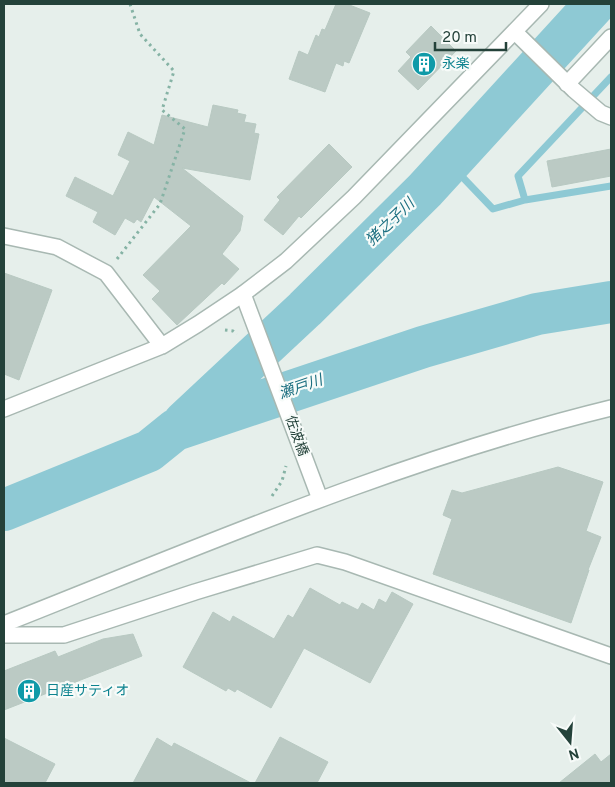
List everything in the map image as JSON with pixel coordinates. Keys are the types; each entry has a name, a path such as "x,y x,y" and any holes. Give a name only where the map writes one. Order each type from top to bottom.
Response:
{"street":[{"path":"4,409 162,346 198,324 246,300 354,197 541,4"},
{"path":"515,32 568,84 606,115"},
{"path":"568,84 611,37"},
{"path":"4,236 57,247 106,274 162,346"},
{"name":"佐波橋","path":"246,300 320,499"},
{"path":"4,624 320,499 485,443 554,422 611,408"},
{"path":"4,635 64,635 195,592 317,555 345,562 611,656"}],"path":[{"path":"106,274 160,204 185,129 162,110 174,71 140,34 130,4"}],"building":[{"path":"336,4 347,4 370,13 349,63 344,61 343,66 336,63 325,92 289,79 299,51 308,55 316,35 319,37 322,29 325,30"},
{"name":"永楽","path":"431,26 456,51 418,90 398,71 411,57 406,52"},
{"path":"213,105 238,110 237,113 246,115 244,122 256,124 254,133 259,134 250,180 182,168 243,216 240,231 222,254 239,269 224,285 222,283 177,325 152,299 160,291 143,275 191,226 154,197 141,222 137,219 134,223 125,218 115,235 93,222 98,212 66,196 75,177 113,196 130,161 118,155 128,132 154,145 162,115 208,127"},
{"path":"329,144 352,167 301,218 299,216 283,235 264,220 280,200 277,197"},
{"path":"611,149 611,176 552,187 547,161"},
{"path":"4,273 52,290 19,380 4,374"},
{"path":"558,467 603,482 586,531 601,537 571,623 433,574 452,519 443,515 452,490 462,493"},
{"path":"310,588 340,605 342,602 358,610 362,603 374,610 379,599 386,603 392,592 413,604 370,683 304,648 271,708 237,689 235,692 228,688 226,691 183,667 213,612 230,622 233,616 274,639 288,615 293,618"},
{"name":"日産サティオ","path":"133,634 142,656 4,710 4,671 55,651 58,657 103,639"},
{"path":"280,737 328,762 317,783 255,783"},
{"path":"4,738 55,764 45,783 4,783"},
{"path":"157,738 172,747 174,743 251,783 133,783"},
{"path":"595,754 601,762 611,754 611,783 559,783"}],"waterway":[{"name":"猪之子川","path":"184,422 305,309 425,190 595,4"},
{"path":"525,200 518,176 611,77"},
{"path":"449,163 493,209 525,200 611,186"},
{"name":"瀬戸川","path":"4,510 149,451 175,430 423,347 537,314 611,302"}],"place":[{"name":"永楽","path":"424,64"},
{"name":"日産サティオ","path":"29,691"}]}
